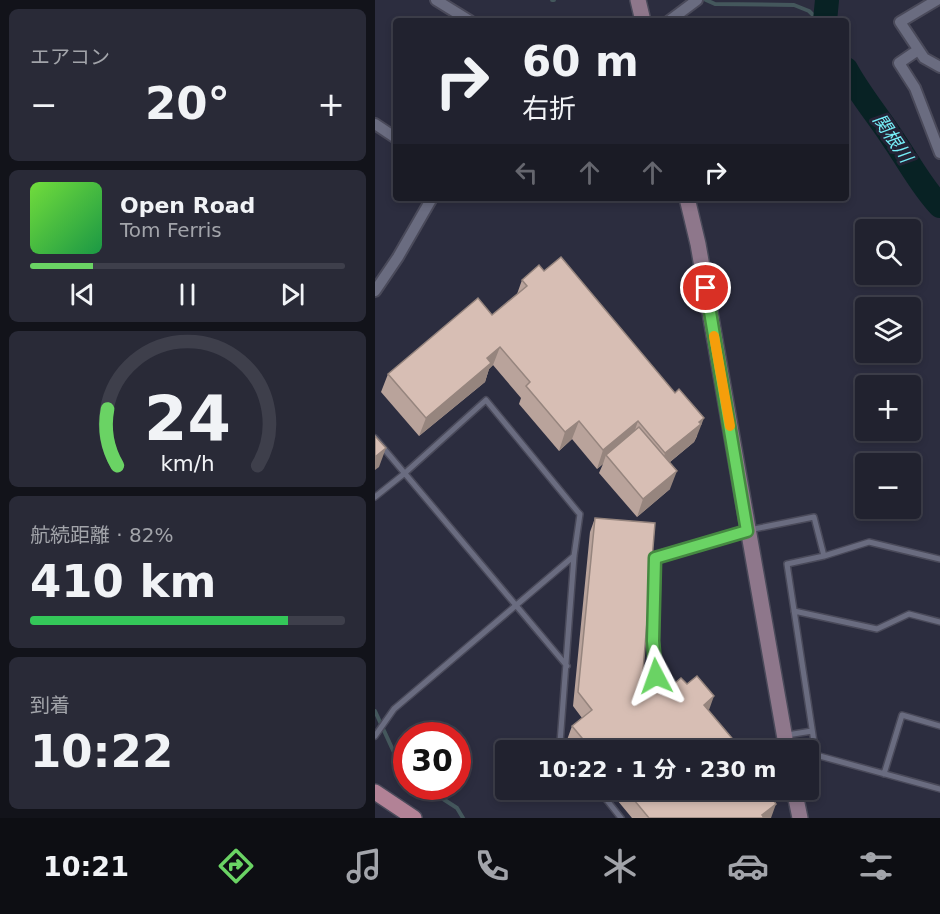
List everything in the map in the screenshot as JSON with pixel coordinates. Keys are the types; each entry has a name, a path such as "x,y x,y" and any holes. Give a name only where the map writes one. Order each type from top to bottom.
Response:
{"main road":[{"path":"375,792 414,818"}],"street":[{"path":"436,0 465,18"},
{"path":"637,0 642,18"},
{"path":"673,18 697,0"},
{"path":"938,1 900,22 924,58 940,67"},
{"path":"918,50 899,63 915,88 940,153"},
{"path":"375,124 393,136"},
{"path":"375,291 398,258 430,201"},
{"path":"688,201 698,244 785,740"},
{"path":"656,676 653,641 655,558 747,531"},
{"path":"796,800 800,818"}],"lane":[{"path":"375,497 486,400 580,514 574,556 560,740"},
{"path":"375,438 567,666"},
{"path":"747,531 814,517 824,556"},
{"path":"940,559 869,542 824,556 787,564 816,755 940,789"},
{"path":"375,736 394,709 574,556"},
{"path":"794,611 877,629 909,614 940,622"},
{"path":"884,774 902,716 940,726"},
{"path":"792,740 812,731"},
{"path":"607,800 621,818"}],"building":[{"path":"561,257 675,393 679,389 704,418 699,422 701,424 665,453 638,421 603,450 579,421 565,432 526,386 530,382 500,347 487,358 491,363 426,418 388,374 478,298 492,315 527,286 522,280 539,265 544,271"},
{"path":"639,427 677,471 643,499 606,455"},
{"path":"375,436 386,448 375,457"},
{"path":"595,518 655,523 643,671 662,694 681,678 687,684 697,676 714,696 704,705 734,740 584,740 572,726 592,710 578,692"},
{"path":"634,800 774,800 776,804 762,815 764,818 649,818"}],"waterway":[{"path":"706,0 715,4 794,5 809,11 816,18"},
{"name":"関根川","path":"825,18 827,0"},
{"name":"関根川","path":"849,74 940,206"},
{"path":"375,711 393,750"},
{"path":"445,800 457,808 463,818"}],"slow traffic":[{"path":"714,336 730,426"}],"route":[{"path":"656,676 653,641 655,558 747,531 706,288"}]}
